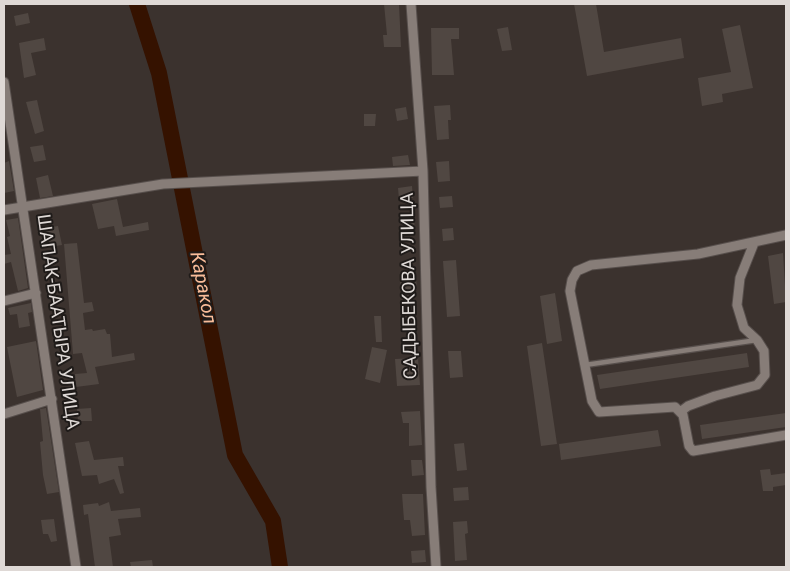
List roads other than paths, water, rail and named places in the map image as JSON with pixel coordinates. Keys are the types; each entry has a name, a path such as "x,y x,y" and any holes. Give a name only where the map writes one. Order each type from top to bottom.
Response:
{"street":[{"name":"САДЫБЕКОВА УЛИЦА","path":"411,4 423,171 431,487 436,567"},
{"name":"ШАПАК-БААТЫРА УЛИЦА","path":"4,82 76,567"},
{"path":"4,210 163,184 423,171"},
{"path":"786,235 698,254 591,265 577,272 572,280 570,291 592,401 599,412 671,406 680,412 689,446 693,451 786,435"},
{"path":"680,412 688,406 715,396 757,385 765,375 764,351 757,340 744,328 737,305 740,278 754,243"},
{"path":"4,301 36,293"},
{"path":"4,414 52,399"}],"lane":[{"path":"585,366 757,340"}],"waterway":[{"name":"Каракол","path":"137,4 159,73 235,455 273,521 280,567"}]}
